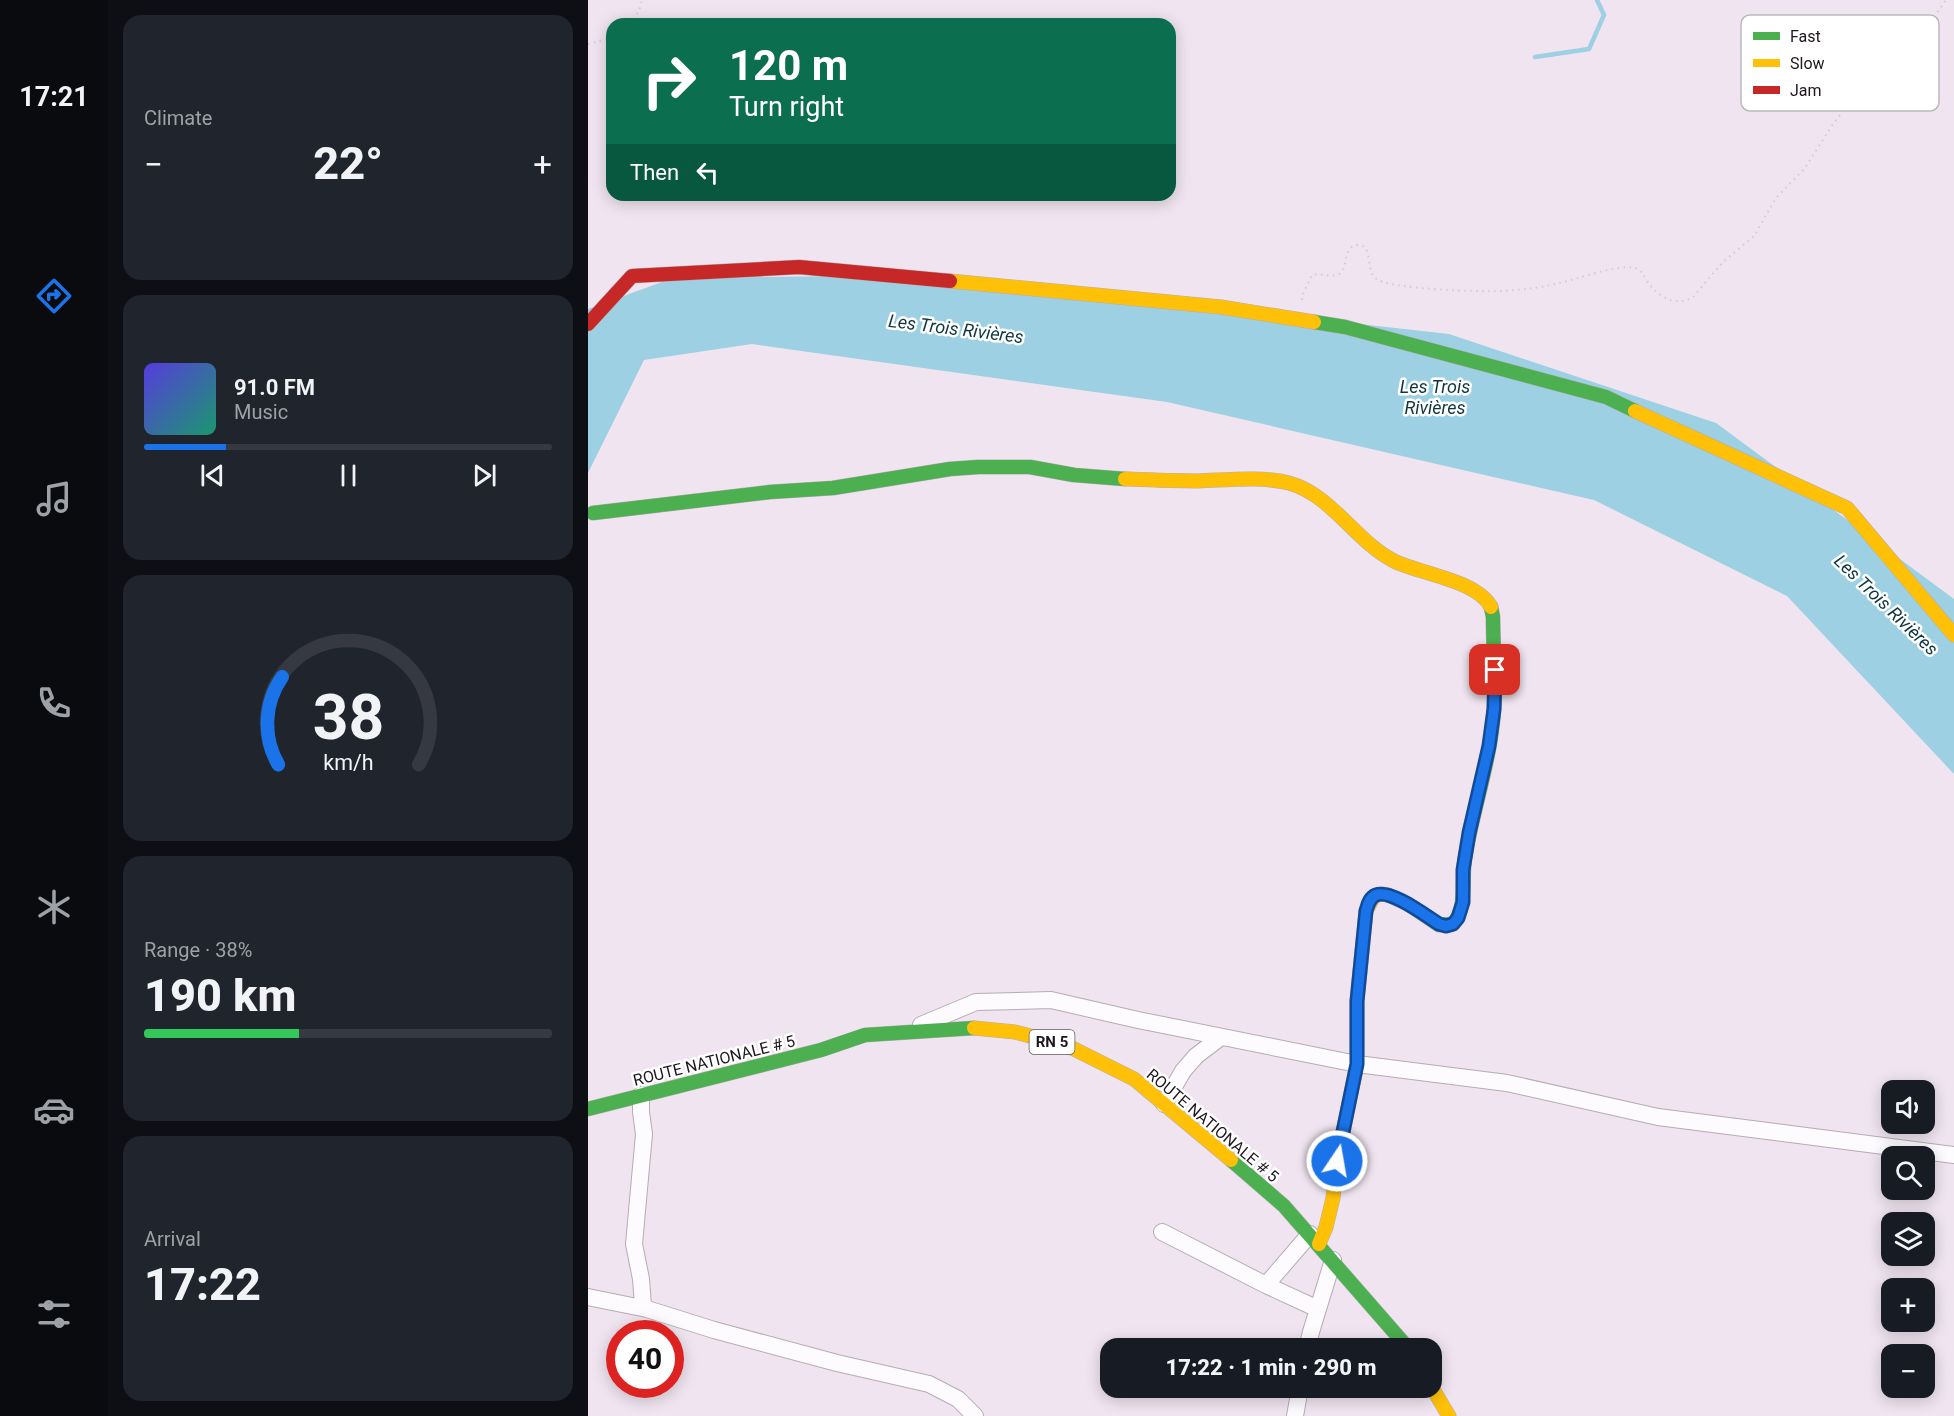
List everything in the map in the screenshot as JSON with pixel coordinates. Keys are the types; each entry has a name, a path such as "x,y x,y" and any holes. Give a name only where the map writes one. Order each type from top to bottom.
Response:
{"street":[{"path":"588,324 632,276 799,267 1221,307 1345,327 1606,397 1847,508 1954,635"},
{"path":"593,513 770,492 834,488 956,468 1004,466 1040,468 1078,476 1122,479 1263,480 1300,487 1319,499 1378,552 1397,563 1447,579 1484,597 1491,605 1494,709 1489,746 1469,833 1463,870 1463,902 1458,918 1453,924 1446,926 1385,894 1376,895 1369,901 1357,1001 1357,1064 1326,1227 1266,1285"},
{"path":"907,1031 976,1002 1051,1000 1357,1064 1507,1083 1658,1116 1954,1155"},
{"name":"ROUTE NATIONALE # 5","path":"588,1109 821,1050 865,1035 969,1028 1015,1032 1068,1046 1134,1079 1284,1206 1399,1338"},
{"path":"1164,1104 1183,1071 1196,1056 1221,1037"},
{"path":"641,1095 644,1134 634,1244 641,1279 643,1305 647,1309"},
{"path":"1162,1232 1318,1310"},
{"path":"1310,1338 1333,1260"},
{"path":"588,1297 647,1309 714,1330 837,1363 929,1384 958,1399 975,1416"},
{"path":"1295,1416 1298,1398"},
{"path":"1438,1398 1449,1416"}],"path":[{"path":"634,18 642,0"},
{"path":"1935,15 1946,0"},
{"path":"588,44 606,40"},
{"path":"1300,320 1302,294 1312,275 1338,275 1342,271 1348,251 1351,247 1358,245 1364,246 1367,250 1370,272 1374,277 1390,284 1502,291 1557,284 1590,274 1636,268 1642,272 1654,289 1672,301 1687,301 1723,262 1754,236 1776,198 1805,168 1812,154 1843,111"}],"water":[{"name":"Les Trois Rivières","path":"922,275 1449,334 1716,423 1954,599 1954,774 1787,596 1594,500 1167,402 752,344 644,360 588,473 588,309 673,278"}],"waterway":[{"path":"1535,57 1589,49 1604,15 1597,0"}],"traffic: fast":[{"path":"1314,322 1345,327 1606,397 1635,411"},
{"path":"593,513 770,492 833,488 950,469 978,467 1030,467 1074,475 1125,479"},
{"path":"1388,895 1408,904 1439,925 1453,924 1461,909 1465,858 1486,765 1494,709 1491,607"},
{"path":"588,1109 821,1050 865,1035 974,1028"},
{"path":"1231,1160 1284,1206 1399,1338"}],"traffic: slow":[{"path":"950,281 1221,307 1314,322"},
{"path":"1635,411 1847,508 1954,635"},
{"path":"1125,479 1198,481 1255,479 1289,483 1318,497 1367,542 1394,561 1474,590 1491,607"},
{"path":"1319,1244 1333,1198 1337,1161 1357,1064 1357,1001 1366,911 1374,896 1388,895"},
{"path":"974,1028 1015,1032 1068,1046 1134,1079 1231,1160"},
{"path":"1438,1398 1449,1416"}],"traffic: jam":[{"path":"588,324 632,276 799,267 950,281"}],"route":[{"path":"1337,1161 1357,1064 1357,1001 1369,901 1376,895 1385,894 1446,926 1453,924 1458,918 1463,902 1463,870 1469,833 1489,746 1494,709 1495,670"}]}
